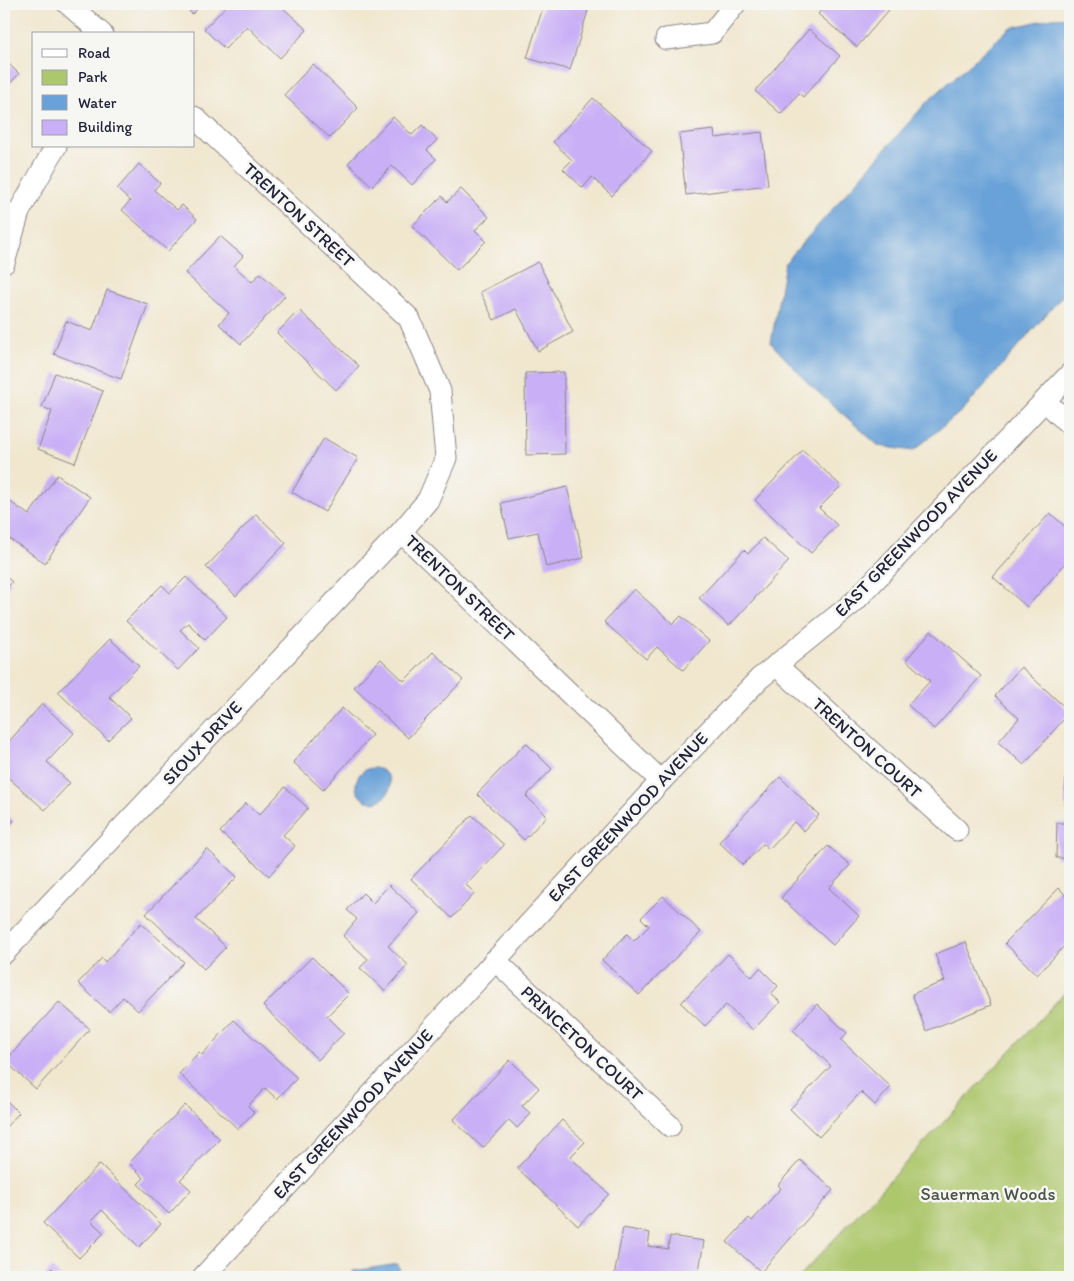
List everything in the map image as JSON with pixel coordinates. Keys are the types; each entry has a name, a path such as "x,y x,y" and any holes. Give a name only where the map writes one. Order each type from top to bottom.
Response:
{"street":[{"path":"68,4 100,32"},
{"path":"666,39 712,33 735,4"},
{"name":"TRENTON STREET","path":"195,118 409,318 440,391 446,458 428,500 401,532 661,781"},
{"path":"4,263 18,212 55,148"},
{"name":"EAST GREENWOOD AVENUE","path":"203,1277 661,781 759,679 854,602 1070,374"},
{"path":"1045,401 1070,425"},
{"name":"SIOUX DRIVE","path":"4,953 401,532"},
{"name":"TRENTON COURT","path":"776,665 957,830"},
{"name":"PRINCETON COURT","path":"494,960 670,1126"}],"green space":[{"name":"Sauerman Woods","path":"1070,987 1070,1277 799,1277"}],"water":[{"path":"1070,17 1070,287 964,409 913,451 879,446 810,385 771,343 785,263 926,103 1010,28 1052,18"},
{"path":"373,768 380,769 385,773 389,778 389,792 385,797 380,801 373,802 366,801 361,797 357,792 356,785 357,778 361,773 366,769"},
{"path":"398,1264 401,1277 354,1277 353,1271"}],"building":[{"path":"182,4 203,4 192,14"},
{"path":"228,4 279,4 307,30 280,58 247,26 225,49 204,29"},
{"path":"544,4 590,4 570,70 527,58"},
{"path":"826,4 894,4 857,47 818,14"},
{"path":"809,29 840,56 803,97 799,93 781,114 755,91"},
{"path":"4,59 19,74 4,90"},
{"path":"313,64 358,108 330,138 284,95"},
{"path":"593,98 652,151 612,196 592,177 583,188 563,169 572,160 553,142"},
{"path":"393,117 412,135 422,125 437,140 427,150 436,159 412,185 392,166 372,186 348,163"},
{"path":"714,130 715,138 762,132 768,185 686,195 679,134"},
{"path":"139,164 160,183 154,190 177,210 182,205 197,219 168,251 122,210 130,201 117,189"},
{"path":"461,189 489,217 475,230 486,241 457,270 412,226 442,196 447,202"},
{"path":"220,236 243,256 234,266 252,282 260,273 285,296 241,344 219,324 229,313 185,273"},
{"path":"538,262 573,332 538,351 516,309 494,320 480,292"},
{"path":"107,290 148,304 121,379 54,354 66,321 92,331"},
{"path":"299,310 359,366 336,390 277,333"},
{"path":"564,372 565,454 526,455 525,373"},
{"path":"55,373 103,391 75,463 38,449 52,411 42,407"},
{"path":"324,438 358,458 325,512 292,492"},
{"path":"803,450 841,486 819,508 837,525 811,553 755,500"},
{"path":"57,475 90,497 45,563 4,535 4,510 9,501 29,515"},
{"path":"567,487 584,558 546,567 538,532 509,538 501,503"},
{"path":"1050,513 1070,531 1070,558 1027,607 993,577"},
{"path":"256,514 286,543 236,596 206,567"},
{"path":"763,538 789,561 729,626 699,598 744,550 748,554"},
{"path":"4,575 12,582 4,591"},
{"path":"186,577 227,617 205,640 188,623 180,630 199,648 178,670 126,621 162,585 170,593"},
{"path":"634,589 673,624 681,616 709,641 683,670 657,647 646,659 604,622"},
{"path":"931,631 981,676 934,729 908,705 930,681 906,660"},
{"path":"110,639 139,666 109,697 131,718 108,740 58,692"},
{"path":"433,652 463,680 408,738 354,687 381,659 404,681"},
{"path":"1021,667 1070,712 1024,765 998,742 1019,718 995,696"},
{"path":"42,704 74,733 47,762 70,783 45,810 4,774 4,747"},
{"path":"342,708 372,735 323,790 293,762"},
{"path":"526,743 552,769 526,796 547,816 524,840 477,794"},
{"path":"1066,770 1070,770 1070,806 1065,805"},
{"path":"780,777 819,815 804,831 794,822 769,849 763,844 743,865 719,842"},
{"path":"285,787 308,808 283,835 295,846 269,876 220,832 246,803 259,815"},
{"path":"4,812 14,821 4,832"},
{"path":"472,815 504,845 466,885 475,893 452,918 411,879"},
{"path":"1057,823 1070,823 1070,858 1056,858"},
{"path":"828,846 850,865 829,888 859,916 833,945 781,898"},
{"path":"207,849 237,877 196,919 226,947 204,969 146,914"},
{"path":"389,885 419,913 388,946 408,965 385,991 360,968 368,959 343,936 357,919 347,910 363,893 373,903"},
{"path":"1059,888 1070,900 1070,940 1037,975 1005,943"},
{"path":"663,896 701,932 639,995 602,960 627,934 634,941 649,926 641,918"},
{"path":"141,923 184,962 138,1011 123,997 109,1012 78,983 102,958 105,962"},
{"path":"966,942 991,1005 926,1031 912,994 945,981 935,954"},
{"path":"728,954 752,977 760,968 778,986 771,994 780,1002 753,1030 726,1005 705,1026 681,1003"},
{"path":"312,957 349,994 327,1016 344,1033 318,1060 263,1006"},
{"path":"59,1002 90,1029 36,1089 5,1061"},
{"path":"817,1004 847,1033 841,1040 891,1087 875,1105 861,1092 819,1137 790,1109 831,1066 793,1030"},
{"path":"234,1020 297,1078 277,1099 265,1088 248,1106 254,1112 238,1129 179,1074 199,1052 202,1055"},
{"path":"510,1060 539,1088 522,1106 531,1114 517,1128 509,1120 483,1148 453,1120"},
{"path":"4,1098 19,1113 4,1129"},
{"path":"185,1105 220,1139 180,1180 191,1190 169,1214 138,1184 144,1178 129,1163"},
{"path":"562,1120 585,1142 570,1157 609,1194 578,1226 517,1168"},
{"path":"800,1160 833,1190 761,1272 727,1242 749,1218 752,1221 781,1188 778,1185"},
{"path":"100,1164 161,1224 139,1247 102,1210 91,1221 104,1233 79,1258 43,1223"},
{"path":"623,1228 650,1233 648,1246 668,1249 670,1236 704,1241 698,1277 614,1277"},
{"path":"52,1268 61,1277 43,1277"}]}
